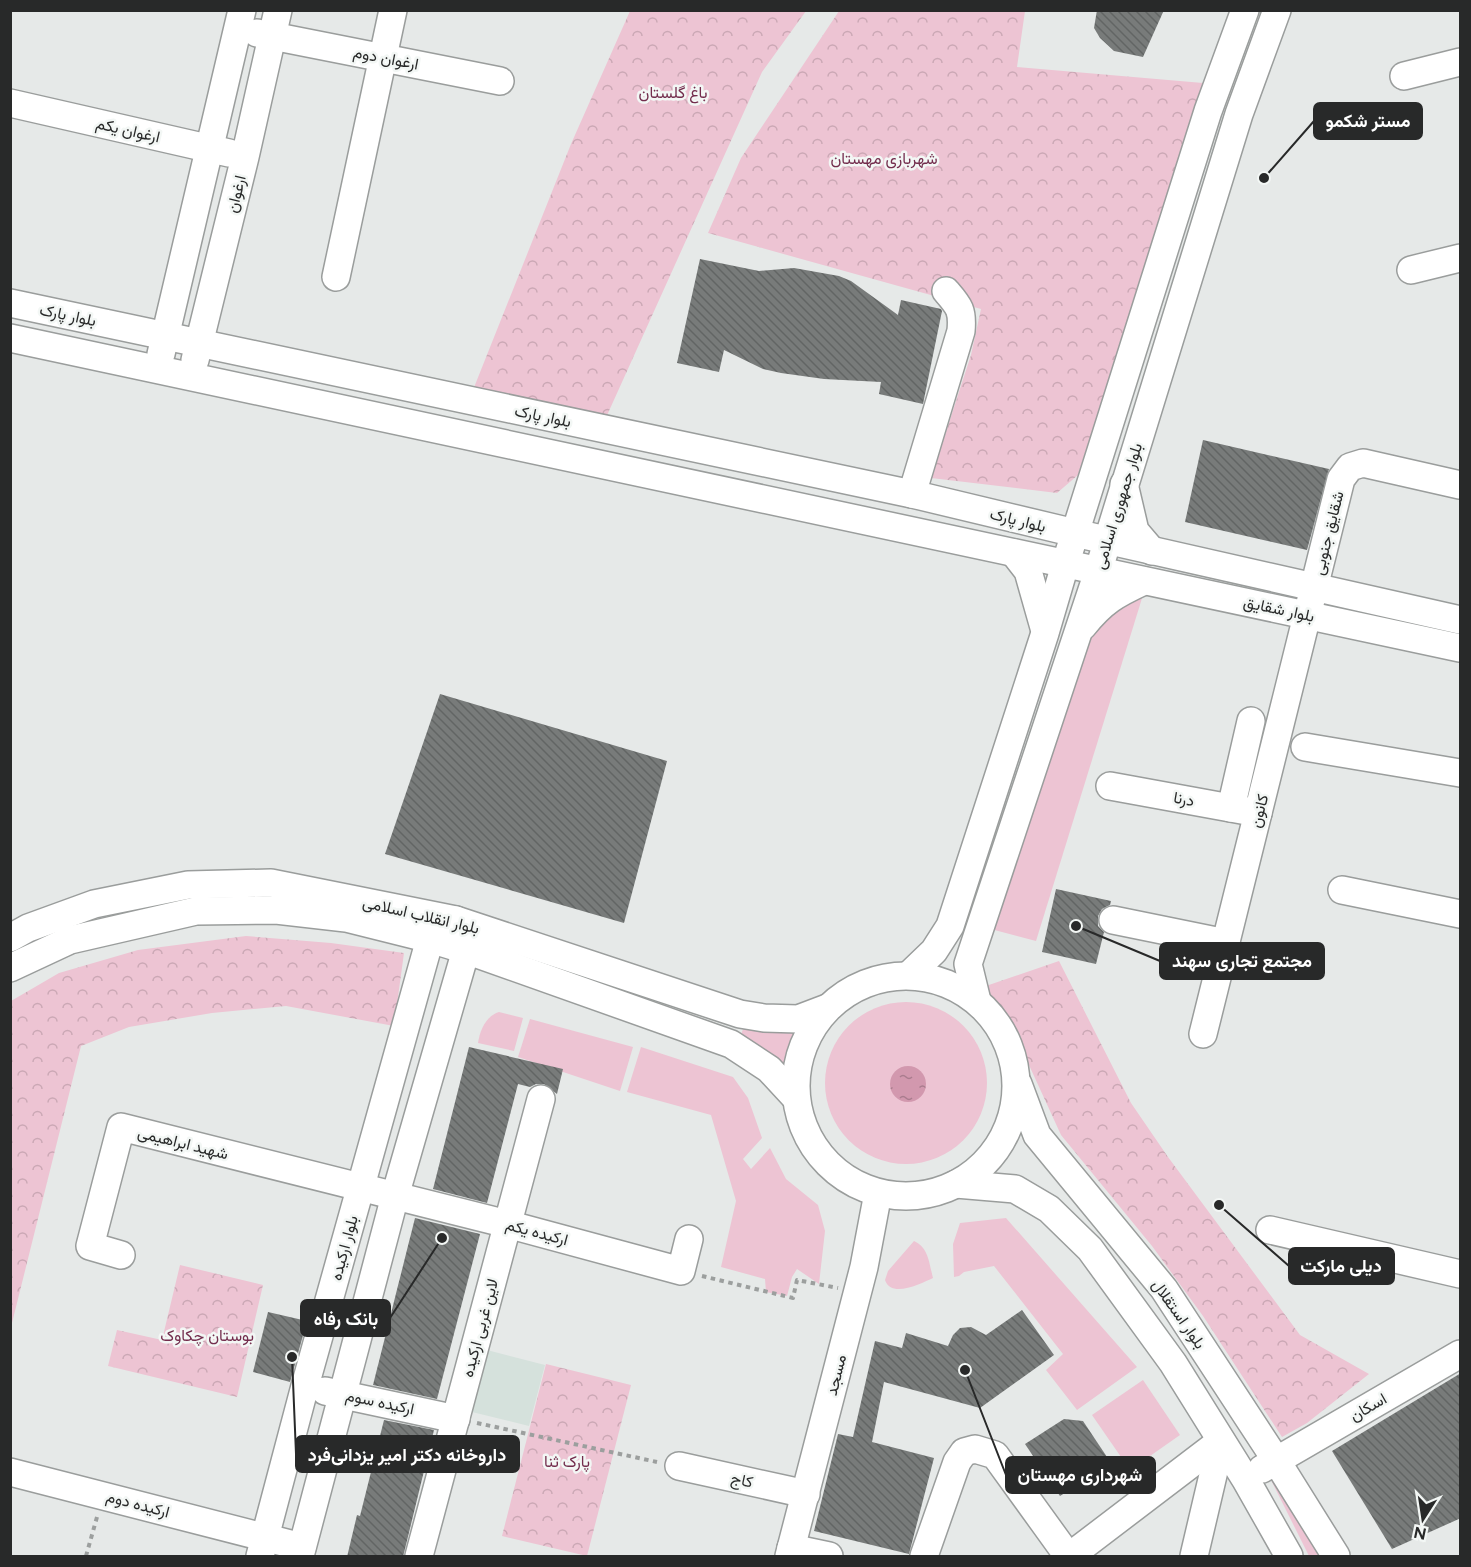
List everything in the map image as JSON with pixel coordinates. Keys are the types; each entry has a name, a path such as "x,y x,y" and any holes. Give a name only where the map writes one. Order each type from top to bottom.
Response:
{"street":[{"path":"336,277 393,10"},
{"name":"بلوار جمهوری اسلامی","path":"909,975 934,951 950,926 1045,633 1208,111 1245,10"},
{"name":"بلوار جمهوری اسلامی","path":"977,1001 968,964 1098,572 1239,114 1277,10"},
{"path":"158,369 240,20"},
{"name":"ارغوان دوم","path":"240,20 275,23 383,58 500,81"},
{"name":"ارغوان","path":"191,376 245,157 275,23"},
{"path":"1404,76 1461,62"},
{"name":"ارغوان یکم","path":"10,102 245,157"},
{"path":"1411,270 1461,258"},
{"path":"912,494 961,330 962,315 958,305 946,291"},
{"name":"بلوار پارک","path":"10,303 912,494 1106,540"},
{"name":"بلوار پارک","path":"10,338 1098,572"},
{"name":"شقایق جنوبی","path":"1314,588 1341,479 1350,467 1363,463 1461,484"},
{"path":"1025,522 1053,515 1073,500 1093,477"},
{"path":"1124,484 1135,531 1152,551"},
{"name":"بلوار شقایق","path":"1106,540 1461,620"},
{"path":"1014,553 1028,571 1045,633"},
{"name":"بلوار شقایق","path":"1098,572 1461,648"},
{"path":"1078,632 1099,606 1119,592 1144,581"},
{"name":"کانون","path":"1203,1034 1314,588"},
{"path":"1231,808 1251,721"},
{"path":"1305,747 1461,773"},
{"name":"درنا","path":"1110,786 1258,813"},
{"name":"بلوار انقلاب اسلامی","path":"10,938 28,928 94,904 188,885 272,883 456,920 740,1014 764,1018 798,1019 827,1008"},
{"path":"1342,890 1461,914"},
{"name":"بلوار انقلاب اسلامی","path":"10,968 70,940 196,911 276,910 346,918 466,950 731,1044 769,1069 795,1097"},
{"path":"301,1552 395,1196 466,950 456,920 430,939"},
{"path":"1113,920 1226,944"},
{"name":"بلوار ارکیده","path":"262,1547 430,939"},
{"path":"909,975 945,982 977,1001 993,1017 1005,1036 1013,1056 1016,1079 1015,1104 1008,1129 995,1151 978,1170 956,1184 931,1193 905,1196 878,1193 853,1183 831,1168 813,1147 801,1123 795,1097 795,1073 801,1049 811,1027 827,1008 844,993 887,976 909,975"},
{"name":"بلوار استقلال","path":"1016,1079 1037,1135 1164,1289 1276,1460 1336,1557"},
{"name":"لاین غربی ارکیده","path":"419,1557 541,1100"},
{"name":"شهید ابراهیمی","path":"121,1256 90,1246 121,1127 360,1187"},
{"name":"بلوار استقلال","path":"956,1184 1015,1189 1049,1209 1090,1249 1173,1363 1246,1480 1289,1557"},
{"name":"ارکیده یکم","path":"360,1187 681,1271"},
{"name":"مسجد","path":"790,1552 858,1292 878,1193"},
{"path":"1270,1230 1461,1274"},
{"path":"681,1271 689,1239"},
{"name":"اسکان","path":"1246,1480 1276,1460 1461,1354"},
{"name":"ارکیده سوم","path":"305,1386 456,1419"},
{"path":"924,1557 957,1462 964,1452 975,1449 995,1455 1069,1557 1221,1441"},
{"path":"1194,1557 1221,1441"},
{"name":"کاج","path":"679,1466 806,1494"},
{"name":"ارکیده دوم","path":"10,1472 103,1495 262,1547 301,1552"},
{"path":"790,1552 829,1557"}],"path":[{"path":"681,1271 793,1298 797,1280 858,1292"},
{"path":"456,1419 679,1466"},
{"path":"86,1557 103,1495"}],"shaded area":[{"path":"487,1350 545,1365 529,1426 472,1412"}],"green space":[{"name":"باغ گلستان","path":"630,11 806,11 762,72 604,422 471,395 571,144"},
{"name":"شهربازی مهستان","path":"839,11 1025,11 1017,67 1203,83 1078,475 1057,493 931,478 971,355 981,309 708,233 741,158"},
{"path":"1143,595 1036,941 987,928 1088,632 1104,613"},
{"path":"246,936 331,943 404,953 394,1026 286,1006 212,1013 129,1027 81,1046 11,1327 11,1001 59,973 138,950"},
{"path":"1059,961 1131,1103 1168,1157 1300,1335 1369,1374 1307,1423 1282,1437 1203,1316 1152,1246 1061,1135 1018,1041 983,987"},
{"path":"906,1002 922,1003 937,1008 964,1025 981,1052 986,1067 986,1099 981,1114 964,1141 937,1158 922,1163 906,1164 890,1163 875,1158 848,1141 831,1114 826,1099 825,1083 826,1067 831,1052 848,1025 875,1008 890,1003"},
{"path":"499,1012 523,1018 514,1051 478,1043 484,1024"},
{"path":"530,1019 633,1047 620,1091 518,1057"},
{"path":"744,1026 797,1031 787,1069 740,1038"},
{"path":"641,1047 733,1077 748,1098 762,1138 743,1159 751,1169 770,1148 786,1179 818,1205 825,1231 819,1284 797,1269 792,1277 787,1296 766,1292 765,1279 721,1267 736,1201 711,1115 627,1092"},
{"path":"1006,1218 1137,1367 1077,1410 1046,1370 1063,1354 994,1266 964,1272 954,1277 953,1244 960,1223"},
{"path":"914,1241 926,1252 933,1278 907,1288 888,1286 885,1280 888,1271"},
{"name":"بوستان چکاوک","path":"180,1265 263,1285 237,1397 108,1366 117,1330 162,1340"},
{"name":"پارک ثنا","path":"546,1364 631,1385 587,1556 502,1536"},
{"path":"1143,1380 1180,1435 1130,1470 1092,1415"},
{"path":"1268,1474 1323,1556 1309,1556"}],"water":[{"path":"908,1066 921,1071 926,1084 921,1097 908,1102 895,1097 890,1084 895,1071"}],"building":[{"path":"1097,10 1164,10 1143,57 1114,51 1100,38 1094,28"},
{"path":"700,259 759,271 794,268 839,276 851,281 898,315 901,300 941,309 923,404 879,394 881,382 824,379 781,373 763,369 724,350 719,372 677,363"},
{"path":"1203,440 1329,469 1307,550 1185,522"},
{"path":"440,694 667,761 624,923 385,854"},
{"path":"1056,889 1111,901 1110,905 1102,909 1098,916 1098,926 1104,932 1096,964 1042,952"},
{"path":"469,1047 563,1069 557,1094 544,1084 530,1087 518,1084 487,1203 433,1189"},
{"path":"415,1218 480,1234 437,1399 373,1385"},
{"path":"1022,1310 1054,1355 980,1408 884,1382 872,1442 934,1458 909,1554 814,1531 838,1434 853,1437 875,1341 902,1348 906,1333 948,1346 953,1335 960,1328 971,1327 986,1335"},
{"path":"268,1312 307,1321 290,1382 253,1372"},
{"path":"1461,1373 1461,1518 1392,1549 1332,1451"},
{"path":"1064,1419 1083,1421 1111,1463 1060,1496 1025,1444"},
{"path":"384,1420 434,1430 403,1557 347,1557 357,1515 360,1516"}],"place":[{"name":"مستر شکمو","path":"1264,178"},
{"name":"مجتمع تجاری سهند","path":"1076,926"},
{"name":"دیلی مارکت","path":"1219,1205"},
{"name":"بانک رفاه","path":"442,1238"},
{"name":"داروخانه دکتر امیر یزدانی‌فرد","path":"292,1357"},
{"name":"شهرداری مهستان","path":"965,1370"}]}
